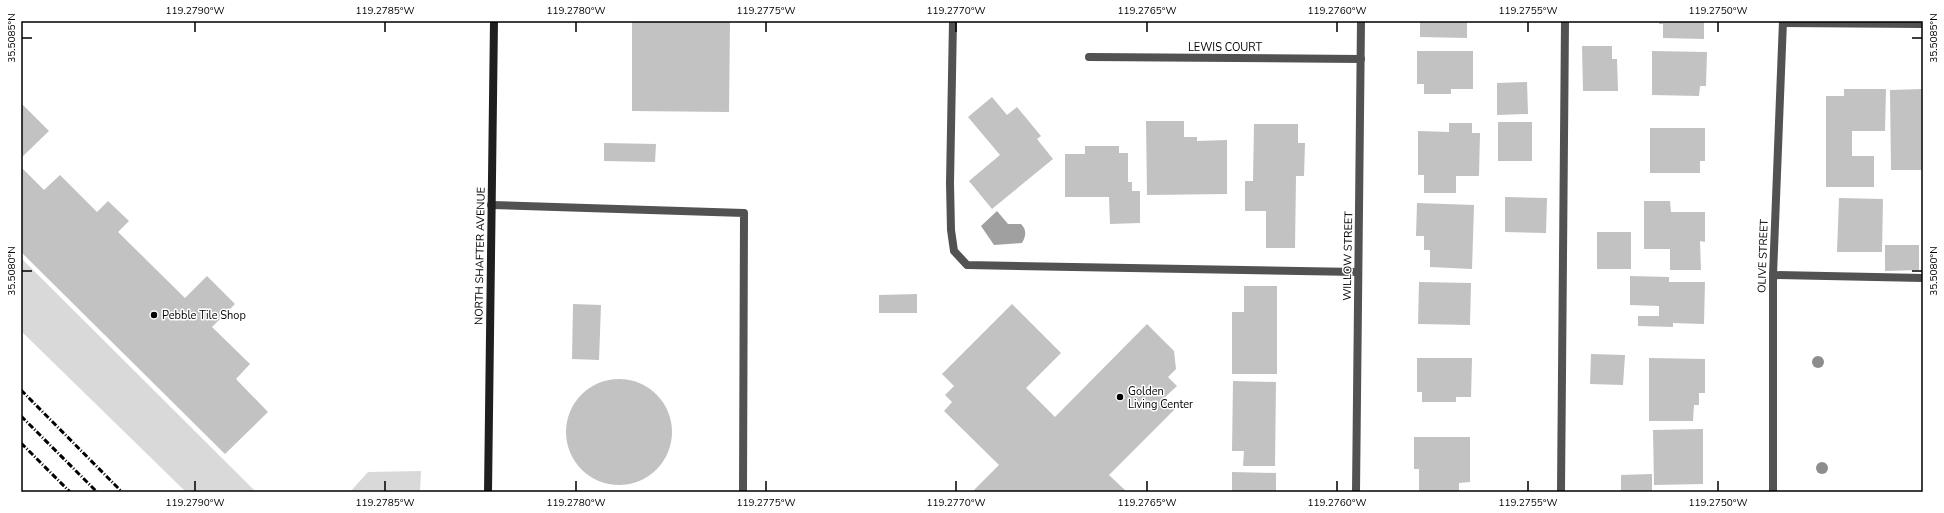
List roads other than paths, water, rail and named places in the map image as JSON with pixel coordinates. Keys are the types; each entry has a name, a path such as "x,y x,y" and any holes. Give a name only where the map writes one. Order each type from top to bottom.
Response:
{"main road":[{"name":"NORTH SHAFTER AVENUE","path":"488,492 494,21"}],"street":[{"path":"953,21 950,183 951,230 954,251 967,265 1358,272"},
{"name":"WILLOW STREET","path":"1356,492 1361,21"},
{"path":"1561,492 1565,21"},
{"path":"1783,22 1923,24"},
{"name":"OLIVE STREET","path":"1772,492 1773,275 1783,22"},
{"name":"LEWIS COURT","path":"1089,57 1361,58"},
{"path":"491,205 744,213 742,492"},
{"path":"1773,275 1923,278"}],"railway":[{"path":"21,390 122,492"},
{"path":"21,416 97,492"},
{"path":"21,443 70,492"}],"place":[{"name":"Pebble Tile Shop","path":"154,315"},
{"name":"Golden Living Center","path":"1120,397"}]}
